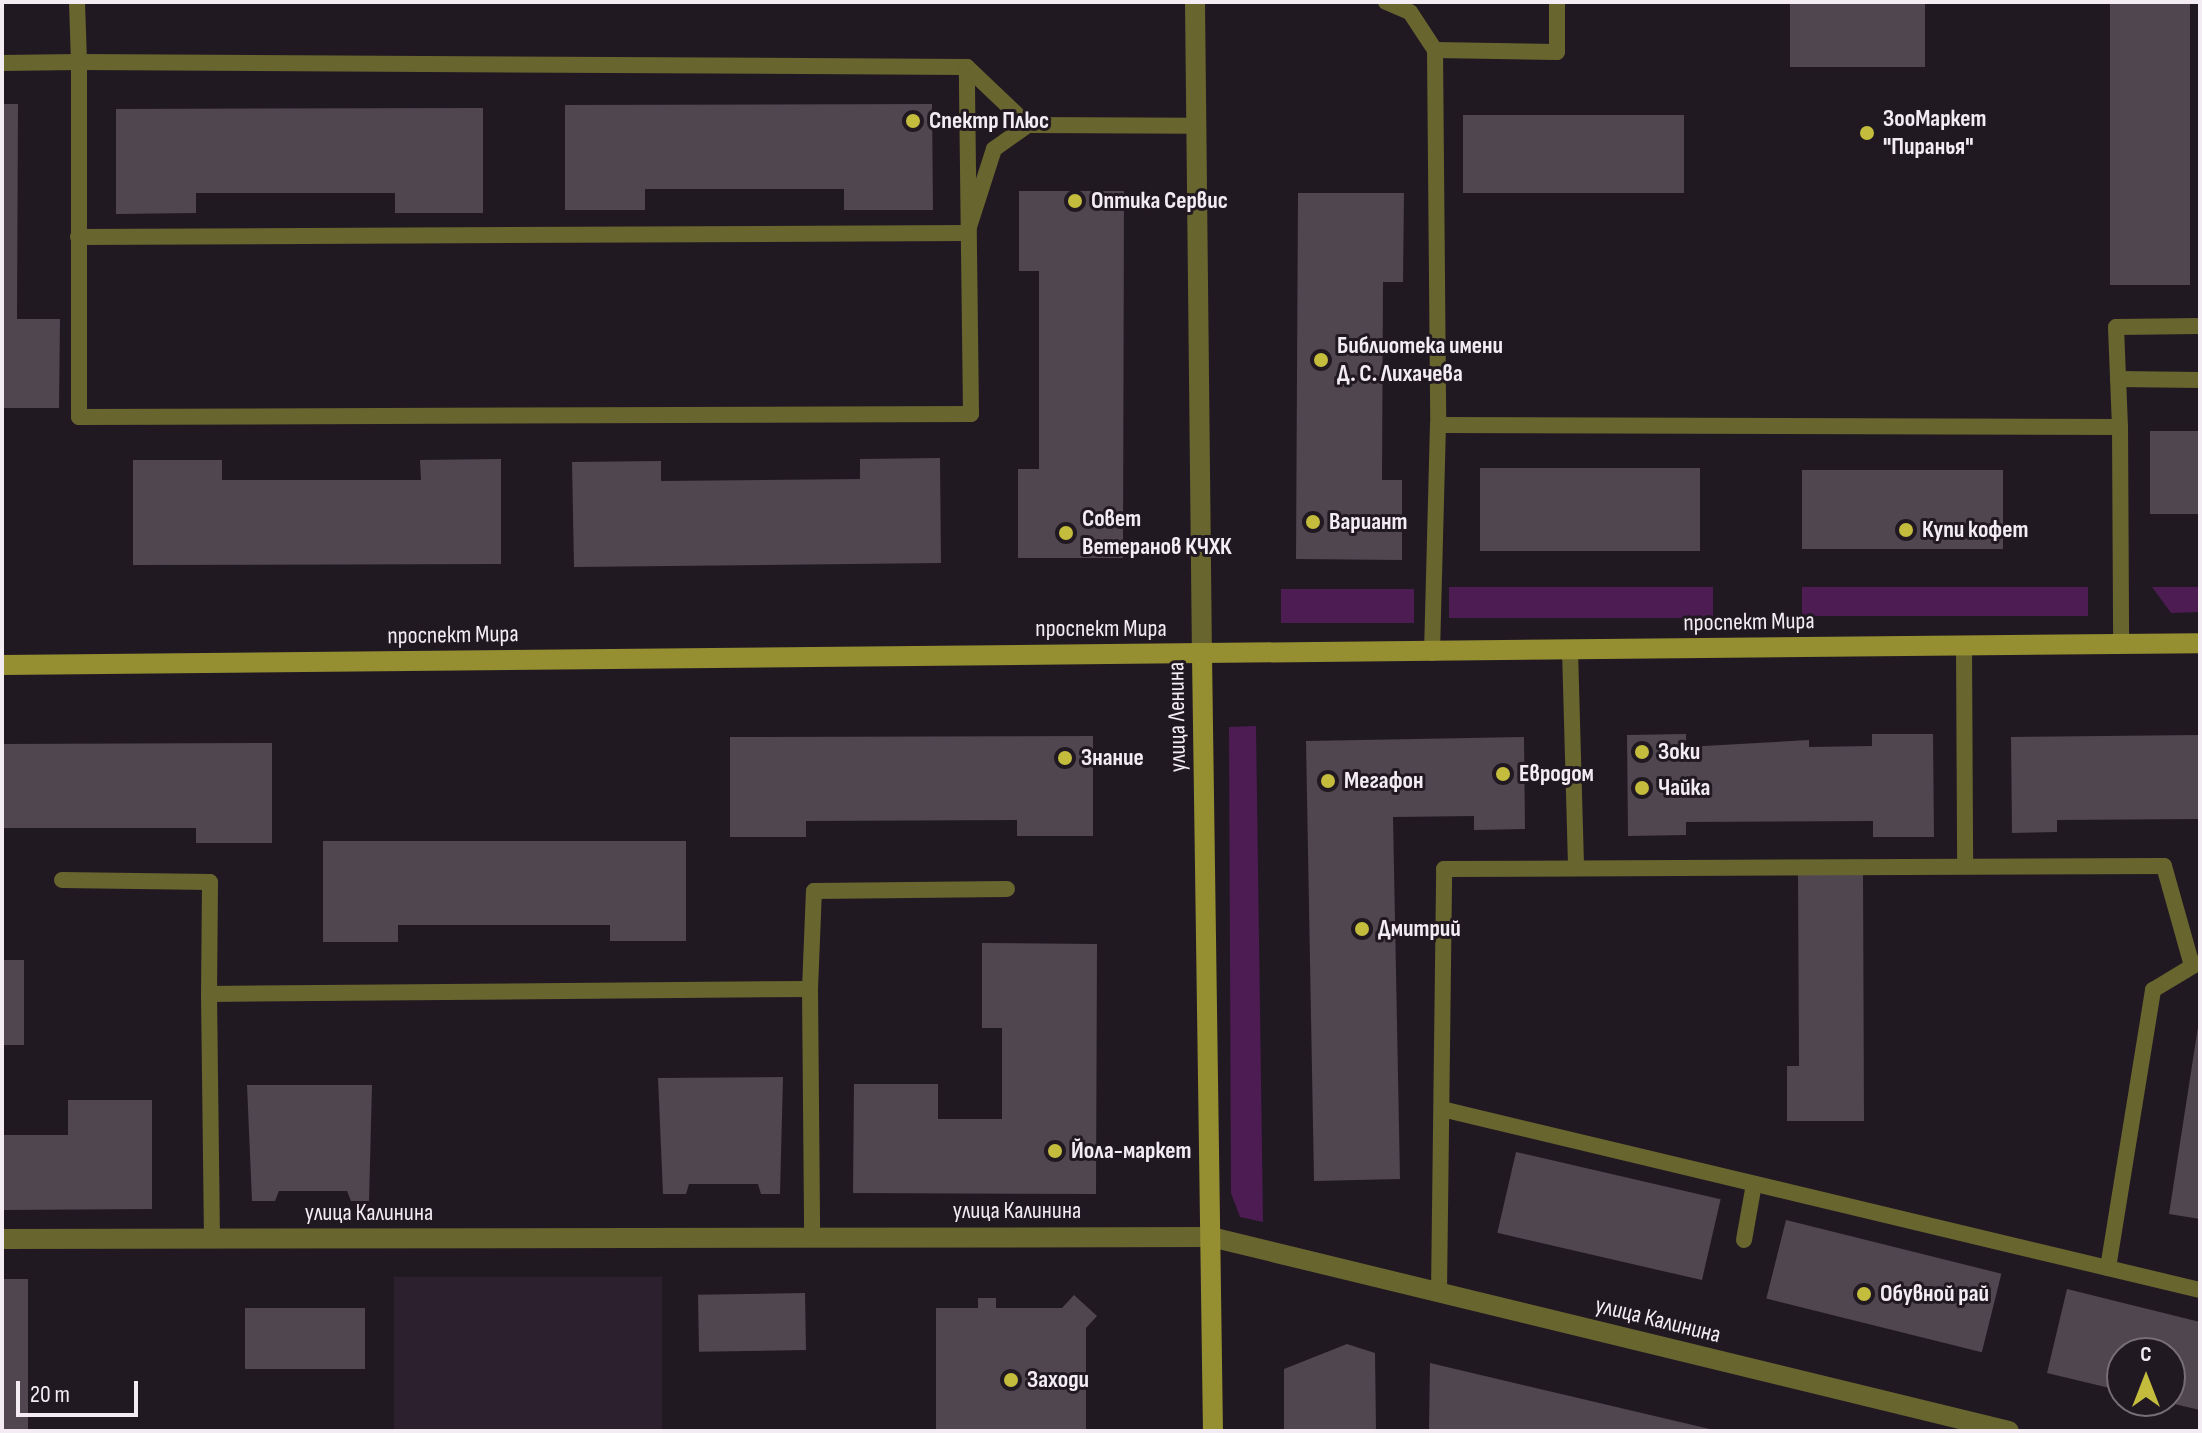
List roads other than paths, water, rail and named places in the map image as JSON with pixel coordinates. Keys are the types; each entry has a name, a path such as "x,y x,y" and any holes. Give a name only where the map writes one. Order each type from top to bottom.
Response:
{"main road":[{"name":"проспект Мира","path":"2,665 2200,643"},
{"name":"улица Ленина","path":"1202,655 1213,1431"}],"street":[{"name":"улица Ленина","path":"1195,2 1202,655"},
{"name":"улица Калинина","path":"2,1239 1211,1237 2009,1431"}],"lane":[{"path":"77,2 79,417 971,414 967,67"},
{"path":"1386,2 1410,12 1435,50 1438,425 1432,653"},
{"path":"1435,50 1557,52 1557,2"},
{"path":"2,63 967,67 1028,125"},
{"path":"967,233 994,149 1028,125 1195,126"},
{"path":"78,237 967,233"},
{"path":"2121,644 2120,427 2116,327 2200,326"},
{"path":"2118,379 2200,380"},
{"path":"1438,425 2120,427"},
{"path":"1964,645 1965,865"},
{"path":"1570,650 1576,867"},
{"path":"1439,1293 1446,1110 1444,869 2164,866 2195,963 2153,990 2108,1268"},
{"path":"62,880 210,882 212,1240"},
{"path":"812,1237 810,989 814,891 1007,889"},
{"path":"209,994 810,989"},
{"path":"1446,1110 2200,1290"},
{"path":"1744,1240 1754,1184"}],"place":[{"name":"Спектр Плюс","path":"913,121"},
{"name":"ЗооМаркет \"Пиранья\"","path":"1867,133"},
{"name":"Оптика Сервис","path":"1075,201"},
{"name":"Библиотека имени Д. С. Лихачева","path":"1321,360"},
{"name":"Вариант","path":"1313,522"},
{"name":"Купи кофет","path":"1906,530"},
{"name":"Совет Ветеранов КЧХК","path":"1066,533"},
{"name":"Зоки","path":"1642,752"},
{"name":"Знание","path":"1065,758"},
{"name":"Евродом","path":"1503,774"},
{"name":"Мегафон","path":"1328,781"},
{"name":"Чайка","path":"1642,788"},
{"name":"Дмитрий","path":"1362,929"},
{"name":"Йола-маркет","path":"1055,1151"},
{"name":"Обувной рай","path":"1864,1294"},
{"name":"Заходи","path":"1011,1380"}]}
